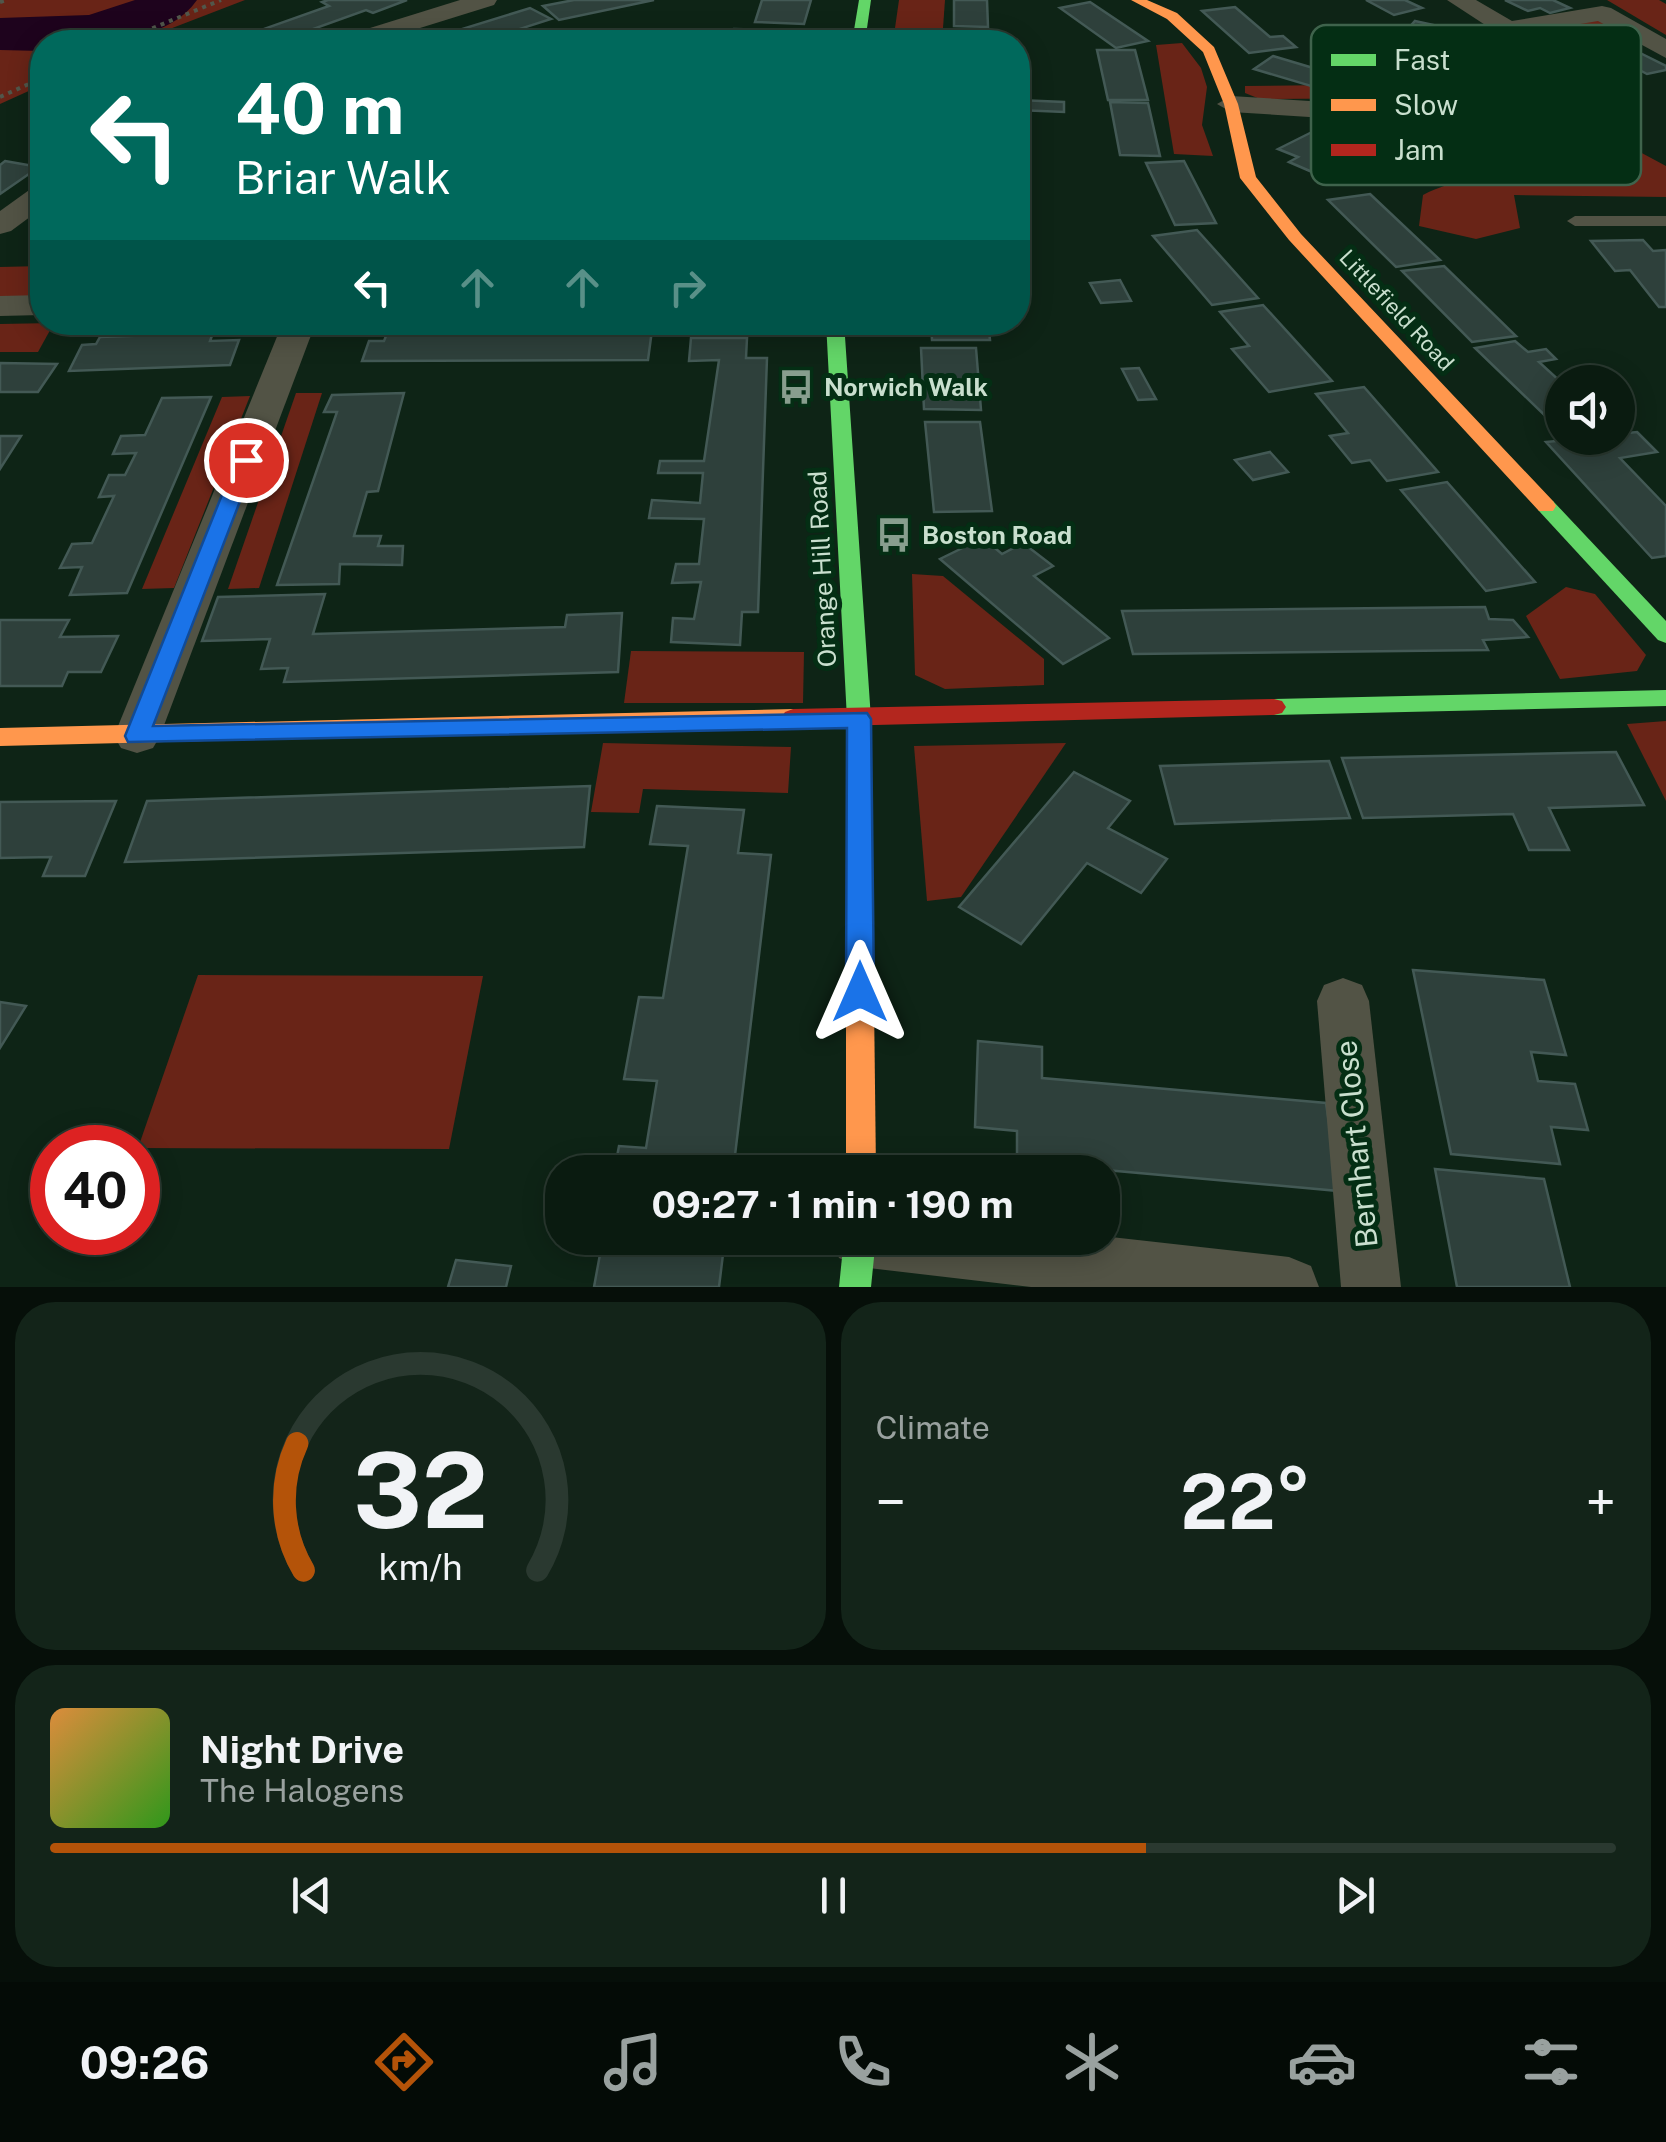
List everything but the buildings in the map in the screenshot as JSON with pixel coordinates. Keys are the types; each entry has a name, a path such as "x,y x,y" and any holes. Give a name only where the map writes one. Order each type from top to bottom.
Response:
{"street":[{"path":"389,30 486,0"},
{"path":"860,30 866,0"},
{"name":"Littlefield Road","path":"1136,0 1172,16 1209,50 1231,104 1248,178 1295,237 1666,635"},
{"path":"1460,0 1501,25"},
{"path":"1533,25 1602,14 1622,25"},
{"path":"1641,36 1666,50"},
{"path":"1231,104 1311,109"},
{"path":"0,224 30,203"},
{"path":"0,306 30,305"},
{"path":"137,736 295,335"},
{"name":"Orange Hill Road","path":"836,335 859,719 860,1155"},
{"path":"0,737 1666,698"},
{"name":"Bernhart Close","path":"1343,1000 1372,1287"},
{"path":"856,1287 859,1255"},
{"path":"1009,1255 1289,1287"}],"lane":[{"path":"1575,221 1666,221"}],"path":[{"path":"148,30 221,0"},
{"path":"0,98 30,84"}],"shaded area":[{"path":"0,0 245,0 167,30 30,30 30,90 0,104"},
{"path":"899,0 945,0 943,30 895,30"},
{"path":"1607,0 1659,0 1666,4 1666,35"},
{"path":"1602,19 1612,25 1569,25"},
{"path":"1182,43 1201,68 1207,87 1202,125 1213,156 1174,154 1156,45"},
{"path":"1311,85 1311,99 1260,99 1245,93 1245,86"},
{"path":"1641,153 1666,166 1666,197 1514,195 1520,228 1476,239 1419,226 1423,195 1446,185 1641,185"},
{"path":"30,266 30,299 0,299 0,267"},
{"path":"30,323 30,335 47,335 38,352 0,352 0,324"},
{"path":"657,335 801,335 657,336"},
{"path":"296,393 322,393 259,588 228,589"},
{"path":"250,396 174,588 142,589 222,397"},
{"path":"912,574 943,576 1044,659 1044,685 945,689 915,675"},
{"path":"1566,587 1595,594 1646,655 1637,671 1560,679 1526,616"},
{"path":"631,651 804,652 803,703 624,703"},
{"path":"1666,721 1666,801 1627,724"},
{"path":"603,743 791,747 788,793 643,789 639,813 591,812"},
{"path":"1066,743 961,897 927,901 914,746"},
{"path":"198,975 483,976 449,1149 160,1148 160,1125 146,1125"}],"waterway":[{"path":"93,30 132,20 172,0"},
{"path":"0,34 30,35"}],"traffic: fast":[{"path":"860,30 865,0"},
{"path":"836,335 859,719 859,831"},
{"path":"1546,506 1666,635"},
{"path":"1274,707 1666,698"},
{"path":"855,1287 858,1255"}],"traffic: slow":[{"path":"1137,0 1172,16 1209,50 1231,104 1248,178 1295,237 1546,506"},
{"path":"0,737 793,718"},
{"path":"859,831 861,1155"}],"traffic: jam":[{"path":"793,718 1274,707"}],"place":[{"name":"Norwich Walk","path":"796,387"},
{"name":"Boston Road","path":"894,535"}],"route":[{"path":"246,460 137,736 859,719 860,992"}]}
